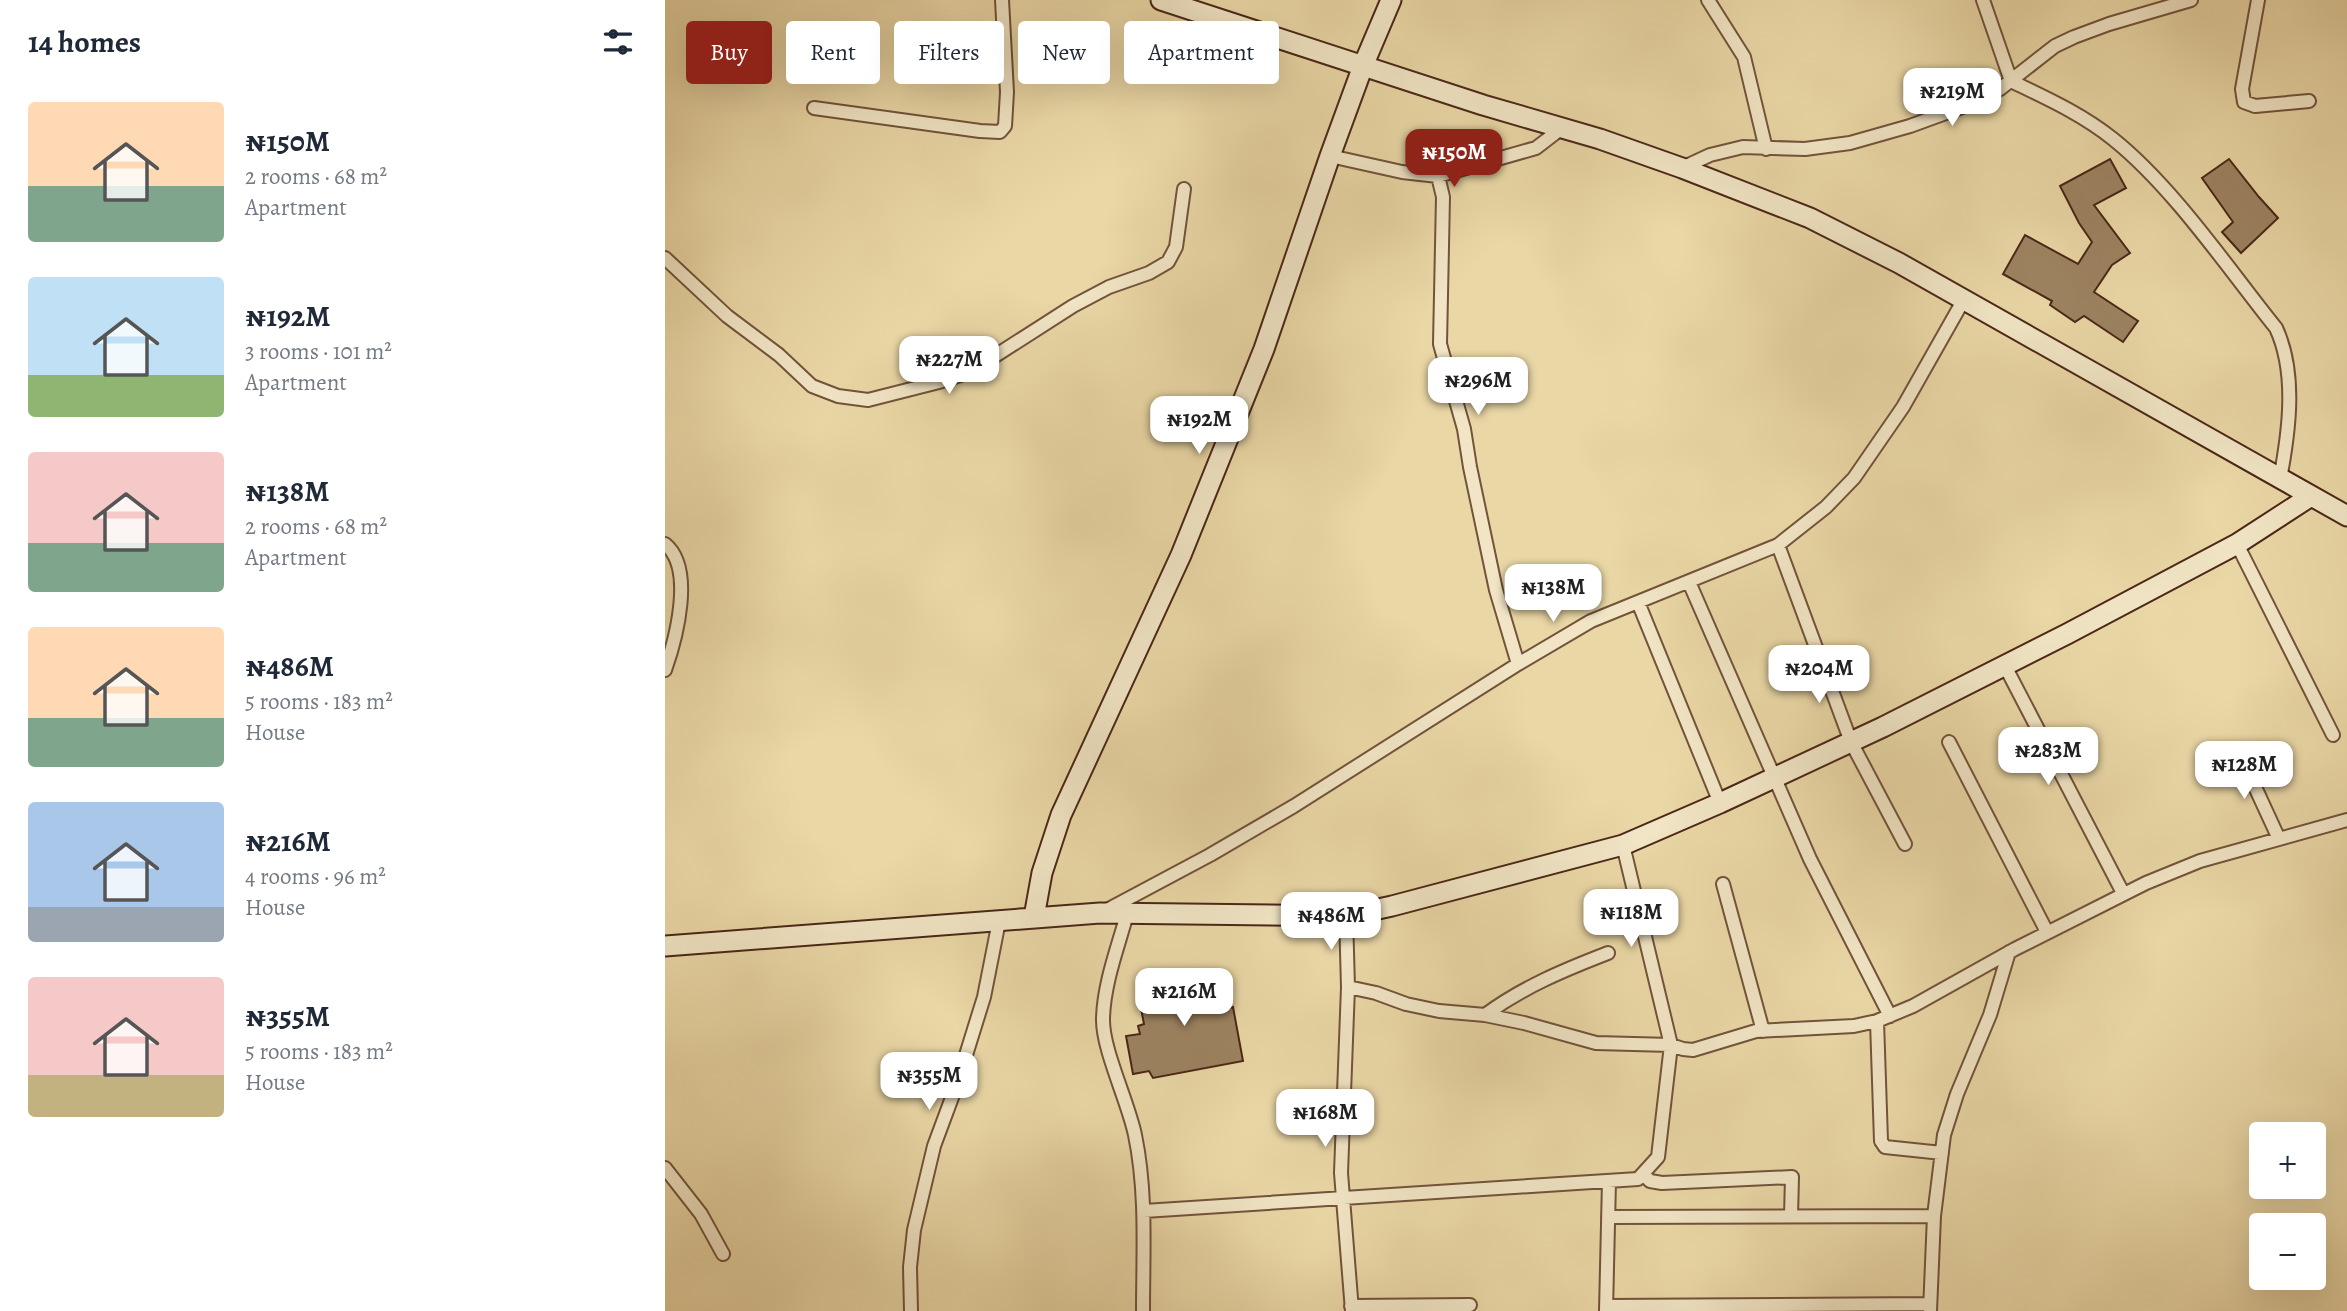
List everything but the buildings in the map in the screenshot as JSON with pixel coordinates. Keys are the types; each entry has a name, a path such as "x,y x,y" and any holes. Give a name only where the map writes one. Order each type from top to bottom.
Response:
{"street":[{"path":"814,108 1000,132 1005,126 1007,92 1002,0"},
{"path":"1161,0 1200,5 1363,66 1682,168 1838,231 2037,340 2347,516"},
{"path":"1034,918 1042,873 1061,815 1181,555 1264,349 1330,156 1391,0"},
{"path":"1708,0 1744,57 1766,149"},
{"path":"1983,0 2011,81 2069,109 2113,139 2167,191 2276,328 2283,344 2287,369 2289,431 2280,479"},
{"path":"1682,168 1710,155 1742,148 1805,149 1850,143 1910,126 1976,102 2011,81 2055,46 2074,37 2191,0"},
{"path":"2258,0 2242,89 2244,102 2255,106 2309,101"},
{"path":"1330,156 1402,172 1438,176 1536,148 1562,128"},
{"path":"1438,176 1443,197 1440,344 1464,429 1469,467 1496,590 1518,664"},
{"path":"665,258 727,316 779,355 813,386 838,396 868,400 939,383 969,372 1073,306 1109,287 1149,273 1168,262 1176,247 1184,189"},
{"path":"1100,914 1294,806 1591,621 1778,545 1826,507 1854,478 1903,407 1963,301"},
{"path":"665,946 1100,914 1346,916 1623,845 1775,778 2005,666 2237,544 2311,496"},
{"path":"665,544 677,558 681,573 681,602 670,631 665,670"},
{"path":"2237,544 2333,735"},
{"path":"1778,545 1851,742 1905,844"},
{"path":"1689,582 1810,859 1890,1016"},
{"path":"1638,602 1720,803"},
{"path":"2005,666 2123,893"},
{"path":"1949,742 2047,932"},
{"path":"2238,750 2279,839"},
{"path":"1349,987 1406,1004 1524,1023 1596,1043 1671,1045 1693,1050 1731,1037 1763,1031 1854,1026 1877,1021 1913,1006 2123,893 2200,861 2347,820"},
{"path":"1144,1211 1638,1179 1644,1175 1658,1157 1671,1045 1623,845"},
{"path":"1723,884 1763,1031"},
{"path":"1127,914 1106,994 1103,1026 1139,1154 1144,1211 1143,1311"},
{"path":"1346,916 1349,987 1342,1199 1351,1309 1470,1305"},
{"path":"911,1311 910,1267 914,1230 934,1146 984,997 999,921"},
{"path":"1609,1181 1606,1308 1930,1308 1934,1216 1944,1135 1957,1094 1990,1015 2009,952"},
{"path":"1485,1015 1513,994 1565,969 1608,953"},
{"path":"1877,1021 1881,1141 1885,1147 1894,1150 1942,1153"},
{"path":"665,1168 701,1214 723,1254"},
{"path":"1644,1175 1650,1181 1662,1183 1792,1177 1791,1216"},
{"path":"1608,1217 1934,1216"}]}
